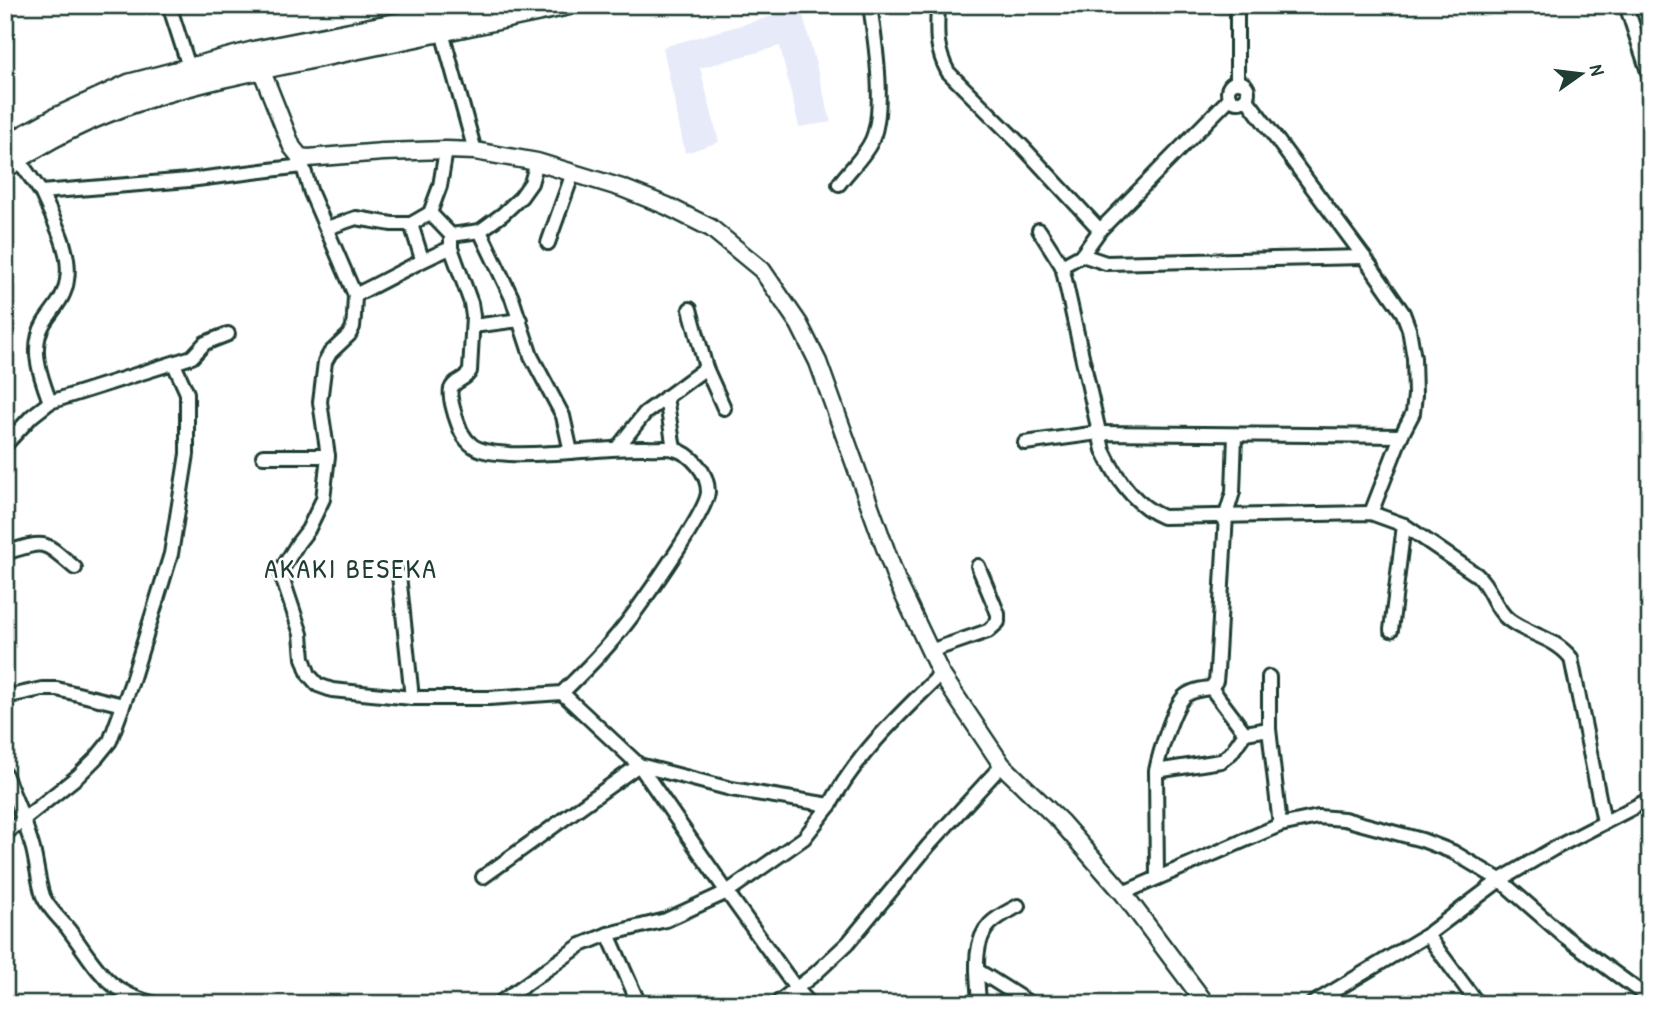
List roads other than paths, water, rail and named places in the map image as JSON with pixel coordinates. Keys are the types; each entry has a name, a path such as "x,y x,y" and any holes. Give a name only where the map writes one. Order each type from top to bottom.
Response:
{"main road":[{"path":"10,158 100,96 130,84 189,67 490,5"},
{"path":"10,158 137,99 261,69 413,21 442,32 567,5"},
{"path":"261,69 292,147 301,161 308,158 383,152 446,150 475,151 537,162 622,188 667,206 711,228 762,270 799,324 818,362 897,581 941,674 1002,765 1061,822 1123,893 1206,1004"}],"street":[{"path":"169,5 189,67"},
{"path":"839,184 872,142 878,119 870,5"},
{"path":"938,5 937,43 940,57 948,72 1100,230"},
{"path":"1237,5 1237,82"},
{"path":"1626,5 1650,78"},
{"path":"442,32 475,151"},
{"path":"1230,98 1229,88 1237,82"},
{"path":"1237,82 1247,88 1246,98 1364,257 1403,313 1409,329 1414,358 1413,413 1401,436 1371,513"},
{"path":"1062,265 1082,255 1100,230 1230,98"},
{"path":"1230,98 1240,102 1246,98"},
{"path":"327,228 356,218 411,224 430,213 440,186 446,150"},
{"path":"10,158 41,192 66,251 67,284 38,338 39,371 50,402"},
{"path":"41,192 189,180 301,161 311,193 355,295 353,327 325,362 320,402 328,456 327,480 318,513 282,569 301,634 303,659 309,676 318,685 332,690 412,698 489,698 562,693 618,634 704,507 708,493 705,476 688,456 674,449 618,447 540,455 485,451 474,447 461,434 451,399 454,384 470,371 473,326 471,303 451,241 430,213"},
{"path":"355,295 405,272 451,241 481,231 521,197 531,183 537,162"},
{"path":"548,243 573,173"},
{"path":"411,224 422,260"},
{"path":"1039,230 1062,265 1103,450 1115,475 1150,512 1163,517 1371,513 1404,525 1485,582 1501,613 1510,621 1554,642 1571,658 1604,822"},
{"path":"481,231 512,298 531,356 563,416 571,453"},
{"path":"1082,255 1106,263 1364,257"},
{"path":"690,309 706,368 724,408"},
{"path":"473,326 520,320"},
{"path":"5,445 32,416 50,402 174,364 192,357 205,343 229,334"},
{"path":"5,834 78,776 97,757 110,741 123,705 171,554 187,454 187,393 174,364"},
{"path":"618,447 645,413 706,368"},
{"path":"666,397 674,449"},
{"path":"1025,443 1098,433 1401,436"},
{"path":"1157,878 1156,771 1159,756 1179,703 1186,694 1211,688 1216,681 1226,514 1233,492 1235,435"},
{"path":"263,456 328,456"},
{"path":"1391,630 1404,525"},
{"path":"5,553 34,544 44,544 75,568"},
{"path":"930,651 988,631 998,622 998,614 978,566"},
{"path":"399,575 412,698"},
{"path":"498,1004 580,945 607,934 666,920 727,892 804,838 875,740 941,674"},
{"path":"1269,677 1269,729 1280,825"},
{"path":"1211,688 1245,733"},
{"path":"5,697 41,689 57,689 123,705"},
{"path":"562,693 639,765 727,892 810,1004"},
{"path":"1156,771 1221,761 1231,753 1245,733 1269,729"},
{"path":"639,765 732,789 830,805"},
{"path":"483,877 639,765"},
{"path":"776,1004 816,973 848,943 928,846 1002,765"},
{"path":"5,774 23,818 47,905 71,933 87,958 112,985 156,1004"},
{"path":"1312,1004 1427,935 1500,880 1650,799"},
{"path":"1123,893 1280,825 1318,817 1344,819 1380,827 1453,852 1500,880 1564,936 1650,999"},
{"path":"979,1004 979,940 992,922 1018,906"},
{"path":"607,934 639,1004"},
{"path":"1427,935 1478,1004"},
{"path":"977,970 1031,1004"},
{"path":"1332,992 1341,1004"}],"district":[{"name":"AKAKI BESEKA","path":"351,568"}]}
